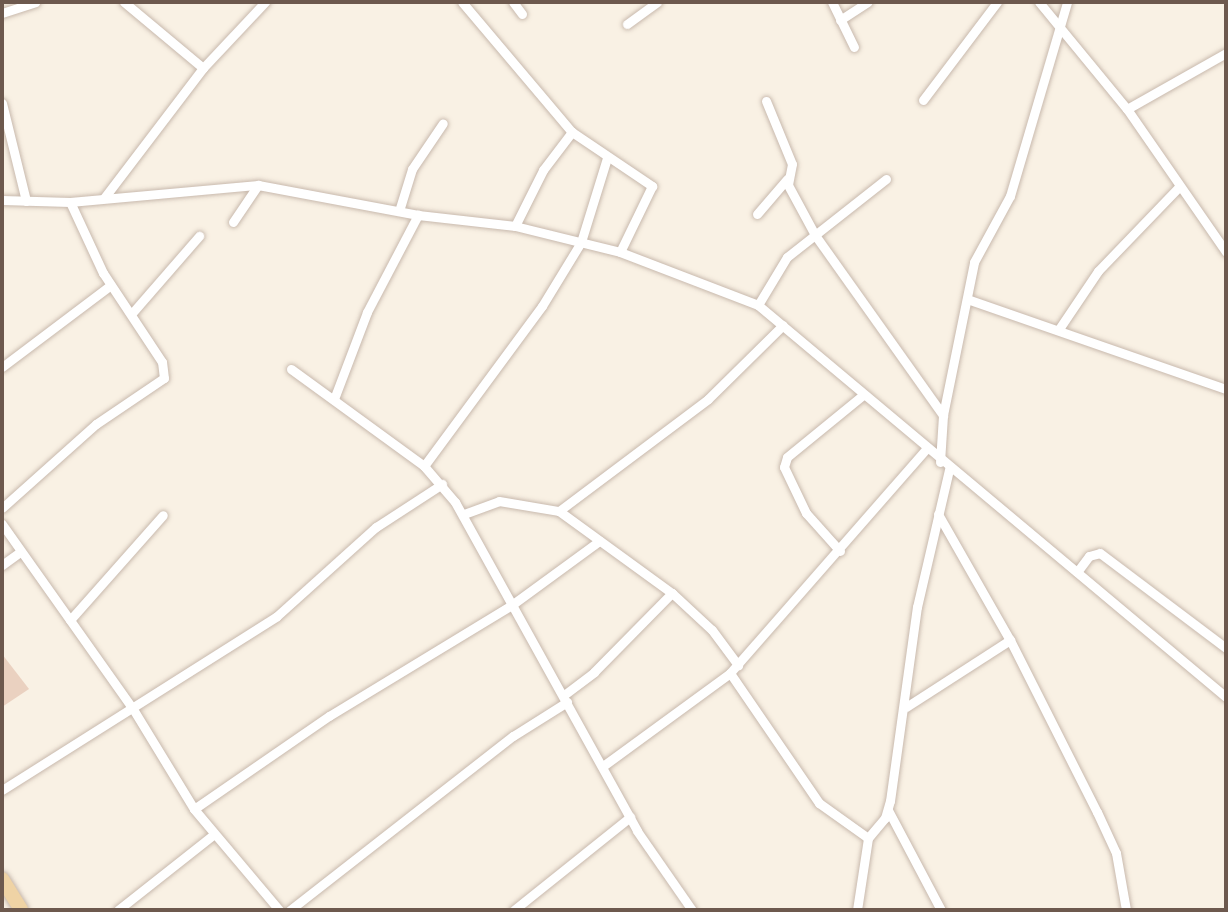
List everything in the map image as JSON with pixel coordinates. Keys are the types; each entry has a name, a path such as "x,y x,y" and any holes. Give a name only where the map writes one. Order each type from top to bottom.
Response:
{"main road":[{"path":"2,879 21,910"}],"street":[{"path":"2,13 35,2"},
{"path":"124,2 203,68"},
{"path":"104,198 203,68 265,2"},
{"path":"462,2 572,132 652,186 620,252"},
{"path":"513,2 522,14"},
{"path":"627,24 657,2"},
{"path":"832,2 854,47"},
{"path":"840,20 868,2"},
{"path":"923,100 997,2"},
{"path":"1039,2 1127,109 1178,188 1226,252"},
{"path":"940,462 943,415 977,254 1010,196 1057,22 1067,2"},
{"path":"1127,109 1226,53"},
{"path":"757,214 787,179 792,164 766,101"},
{"path":"2,103 26,201"},
{"path":"399,211 412,169 443,123"},
{"path":"515,226 543,170 572,132"},
{"path":"424,466 542,306 581,242 607,158"},
{"path":"787,179 815,235 943,415"},
{"path":"758,305 778,266 886,179"},
{"path":"233,222 258,185"},
{"path":"2,200 70,202 258,185 418,215 515,226 620,252 758,305 925,450 1226,697"},
{"path":"1059,329 1098,271 1178,188"},
{"path":"2,508 96,424 164,378 162,362 133,312 111,285 70,202"},
{"path":"334,399 367,312 418,215"},
{"path":"133,312 199,236"},
{"path":"2,367 111,285"},
{"path":"967,299 1226,389"},
{"path":"559,511 708,399 783,325"},
{"path":"291,369 424,466 464,514 630,817 686,908"},
{"path":"840,551 806,513 784,467 787,457 863,395"},
{"path":"603,766 730,673 840,551 925,450"},
{"path":"857,910 868,838 888,810 906,707 917,607 949,469"},
{"path":"2,790 277,616 376,527 442,484"},
{"path":"464,514 499,501 559,511 672,593 712,630 738,665"},
{"path":"938,514 1010,640 1116,853 1126,910"},
{"path":"70,620 163,515"},
{"path":"2,524 133,709 194,809 279,910"},
{"path":"194,809 329,716 513,604 599,541"},
{"path":"2,565 20,552"},
{"path":"1077,572 1094,553 1109,558 1226,648"},
{"path":"290,910 566,698 672,593"},
{"path":"906,707 1010,640"},
{"path":"730,673 819,803 868,838"},
{"path":"888,810 941,910"},
{"path":"514,910 630,817"},
{"path":"118,910 213,835"}],"building":[{"path":"2,654 29,689 2,707"}]}
